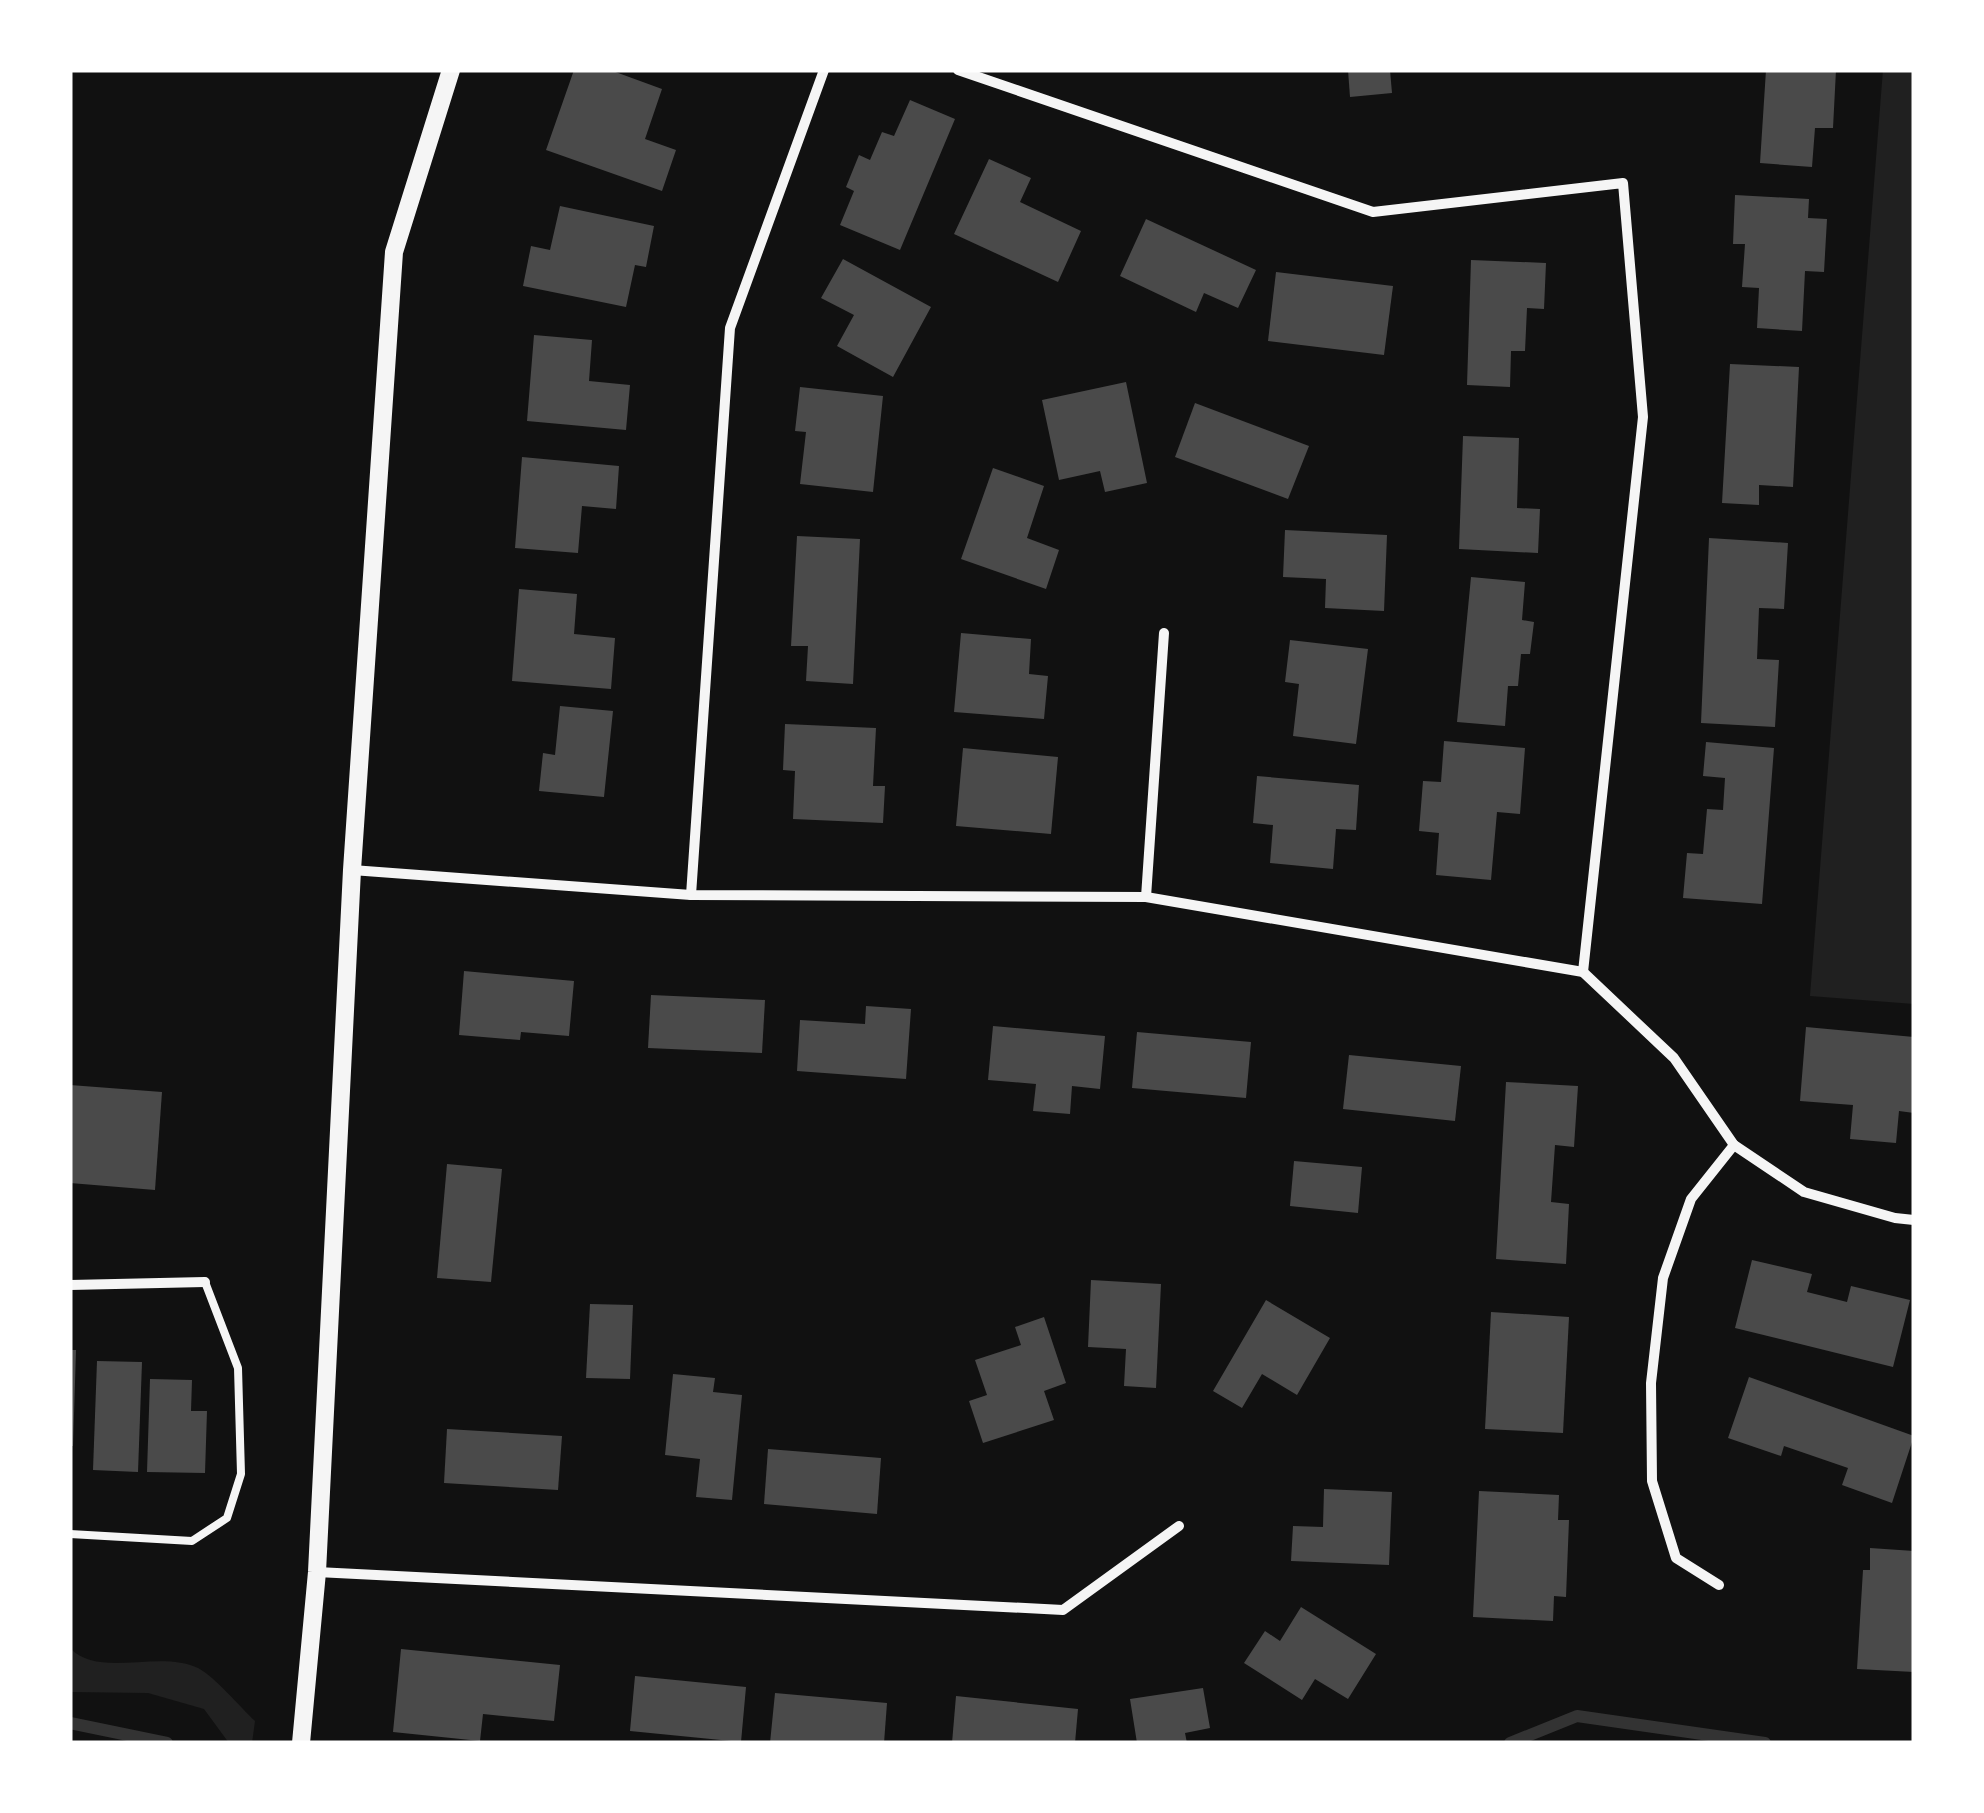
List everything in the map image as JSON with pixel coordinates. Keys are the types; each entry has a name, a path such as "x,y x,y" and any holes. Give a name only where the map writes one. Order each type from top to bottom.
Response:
{"street":[{"path":"301,1743 317,1572 352,870 394,252 451,70"},
{"path":"691,894 730,328 824,70"},
{"path":"958,70 1373,212 1623,183 1643,418 1584,972"},
{"path":"1146,897 1164,633"},
{"path":"352,870 691,894 1146,897 1584,972 1674,1058 1734,1145 1804,1192 1914,1220"},
{"path":"1719,1584 1676,1558 1652,1482 1652,1383 1663,1278 1691,1199 1734,1145"},
{"path":"70,1285 206,1282"},
{"path":"317,1572 1062,1610 1179,1526"}],"lane":[{"path":"70,1534 192,1541 227,1518 241,1474 238,1368 206,1282"}],"shaded area":[{"path":"1883,70 1914,70 1914,1004 1810,996"},
{"path":"70,1648 97,1662 166,1661 198,1668 255,1721 252,1743 229,1743 204,1709 148,1693 70,1692"}],"building":[{"path":"574,70 610,70 662,89 645,139 676,150 662,191 546,150"},
{"path":"1348,70 1390,70 1392,93 1350,97"},
{"path":"1766,70 1836,70 1833,128 1815,128 1812,167 1760,163"},
{"path":"910,100 955,119 900,250 840,225 854,191 846,187 859,155 870,160 882,132 894,136"},
{"path":"989,159 1031,178 1020,202 1081,231 1058,282 954,234"},
{"path":"1735,195 1809,199 1808,218 1827,219 1824,272 1805,271 1802,331 1757,328 1759,288 1742,287 1745,244 1733,244"},
{"path":"560,206 654,226 646,267 635,265 626,307 523,286 531,246 550,250"},
{"path":"1146,219 1256,270 1238,308 1204,293 1196,312 1120,276"},
{"path":"843,259 931,307 893,377 837,346 854,315 821,298"},
{"path":"1471,260 1546,263 1544,309 1527,308 1525,351 1511,351 1510,387 1467,385"},
{"path":"1276,272 1393,286 1384,355 1268,341"},
{"path":"534,335 592,340 589,381 630,385 626,430 527,421"},
{"path":"1730,364 1799,367 1793,487 1759,485 1759,505 1722,503"},
{"path":"1126,382 1147,483 1105,492 1100,471 1059,480 1042,400"},
{"path":"800,387 883,396 873,492 800,484 806,432 795,431"},
{"path":"1195,403 1309,446 1288,499 1175,457"},
{"path":"1463,436 1519,438 1517,508 1540,509 1538,553 1459,549"},
{"path":"522,457 619,466 616,509 582,506 578,553 515,548"},
{"path":"993,468 1044,486 1027,538 1059,550 1046,589 961,559"},
{"path":"1285,530 1387,535 1384,611 1325,608 1326,579 1283,577"},
{"path":"797,536 860,539 853,684 806,681 808,646 791,646"},
{"path":"1709,538 1788,543 1784,609 1759,608 1757,659 1779,660 1775,727 1701,723"},
{"path":"1471,577 1525,582 1522,620 1534,622 1530,654 1521,654 1518,686 1508,686 1505,726 1457,722"},
{"path":"519,589 577,594 574,634 615,638 611,689 512,681"},
{"path":"961,633 1031,639 1029,674 1048,676 1044,719 954,712"},
{"path":"1290,640 1368,649 1356,744 1293,736 1299,684 1285,682"},
{"path":"560,706 613,711 604,797 539,791 543,753 555,755"},
{"path":"785,724 876,728 873,786 885,786 883,823 793,819 795,771 783,770"},
{"path":"1444,741 1525,748 1520,814 1497,812 1491,880 1436,875 1439,833 1419,831 1423,781 1441,782"},
{"path":"1706,742 1774,748 1762,904 1683,898 1687,853 1703,854 1707,809 1723,810 1725,778 1703,776"},
{"path":"963,748 1058,757 1051,834 956,826"},
{"path":"1257,776 1359,785 1356,830 1336,829 1333,869 1270,863 1273,825 1253,823"},
{"path":"464,971 574,981 569,1036 521,1032 520,1040 459,1035"},
{"path":"651,995 765,1000 762,1053 648,1048"},
{"path":"866,1006 911,1009 906,1079 797,1071 800,1020 865,1024"},
{"path":"993,1026 1105,1036 1100,1089 1072,1086 1070,1114 1033,1111 1036,1084 988,1080"},
{"path":"1806,1027 1914,1037 1914,1113 1899,1111 1896,1143 1850,1139 1853,1105 1800,1101"},
{"path":"1137,1032 1251,1042 1246,1098 1132,1088"},
{"path":"1349,1055 1461,1066 1455,1121 1343,1109"},
{"path":"1506,1082 1578,1086 1574,1147 1555,1145 1551,1202 1569,1204 1566,1264 1496,1259"},
{"path":"70,1085 162,1092 155,1190 70,1183"},
{"path":"1294,1161 1362,1167 1358,1213 1290,1206"},
{"path":"447,1164 502,1169 491,1282 437,1278"},
{"path":"1752,1260 1812,1274 1807,1292 1847,1302 1851,1286 1910,1300 1893,1367 1735,1328"},
{"path":"1091,1280 1161,1284 1156,1388 1124,1386 1126,1349 1088,1347"},
{"path":"1266,1300 1330,1338 1297,1395 1262,1374 1242,1408 1213,1391"},
{"path":"590,1304 633,1305 630,1379 586,1378"},
{"path":"1491,1312 1569,1317 1563,1433 1485,1429"},
{"path":"1044,1317 1066,1383 1044,1391 1054,1420 983,1443 969,1401 987,1395 975,1360 1021,1345 1015,1327"},
{"path":"70,1350 76,1350 73,1446 70,1446"},
{"path":"97,1361 142,1362 138,1472 93,1470"},
{"path":"673,1374 715,1378 713,1392 742,1395 732,1500 696,1497 700,1459 665,1455"},
{"path":"1749,1377 1914,1436 1892,1503 1842,1485 1848,1468 1784,1446 1781,1456 1728,1438"},
{"path":"150,1379 192,1380 191,1411 207,1411 205,1473 147,1472"},
{"path":"447,1429 562,1436 558,1490 444,1483"},
{"path":"768,1449 881,1458 877,1514 764,1504"},
{"path":"1324,1489 1392,1492 1389,1565 1291,1561 1293,1526 1323,1527"},
{"path":"1479,1491 1559,1495 1558,1520 1569,1520 1566,1597 1554,1596 1553,1621 1473,1617"},
{"path":"1870,1548 1914,1551 1914,1672 1857,1669 1863,1570 1870,1570"},
{"path":"1301,1607 1376,1654 1348,1699 1315,1679 1302,1700 1244,1663 1265,1631 1280,1641"},
{"path":"401,1649 560,1665 554,1721 483,1714 480,1741 393,1732"},
{"path":"635,1676 746,1687 741,1742 630,1731"},
{"path":"1203,1688 1210,1728 1185,1733 1187,1743 1137,1743 1130,1699"},
{"path":"775,1693 887,1703 884,1743 770,1743"},
{"path":"956,1696 1078,1709 1075,1743 952,1743"}],"waterway":[{"path":"1510,1743 1577,1716 1765,1743"},
{"path":"70,1723 167,1743"}]}
